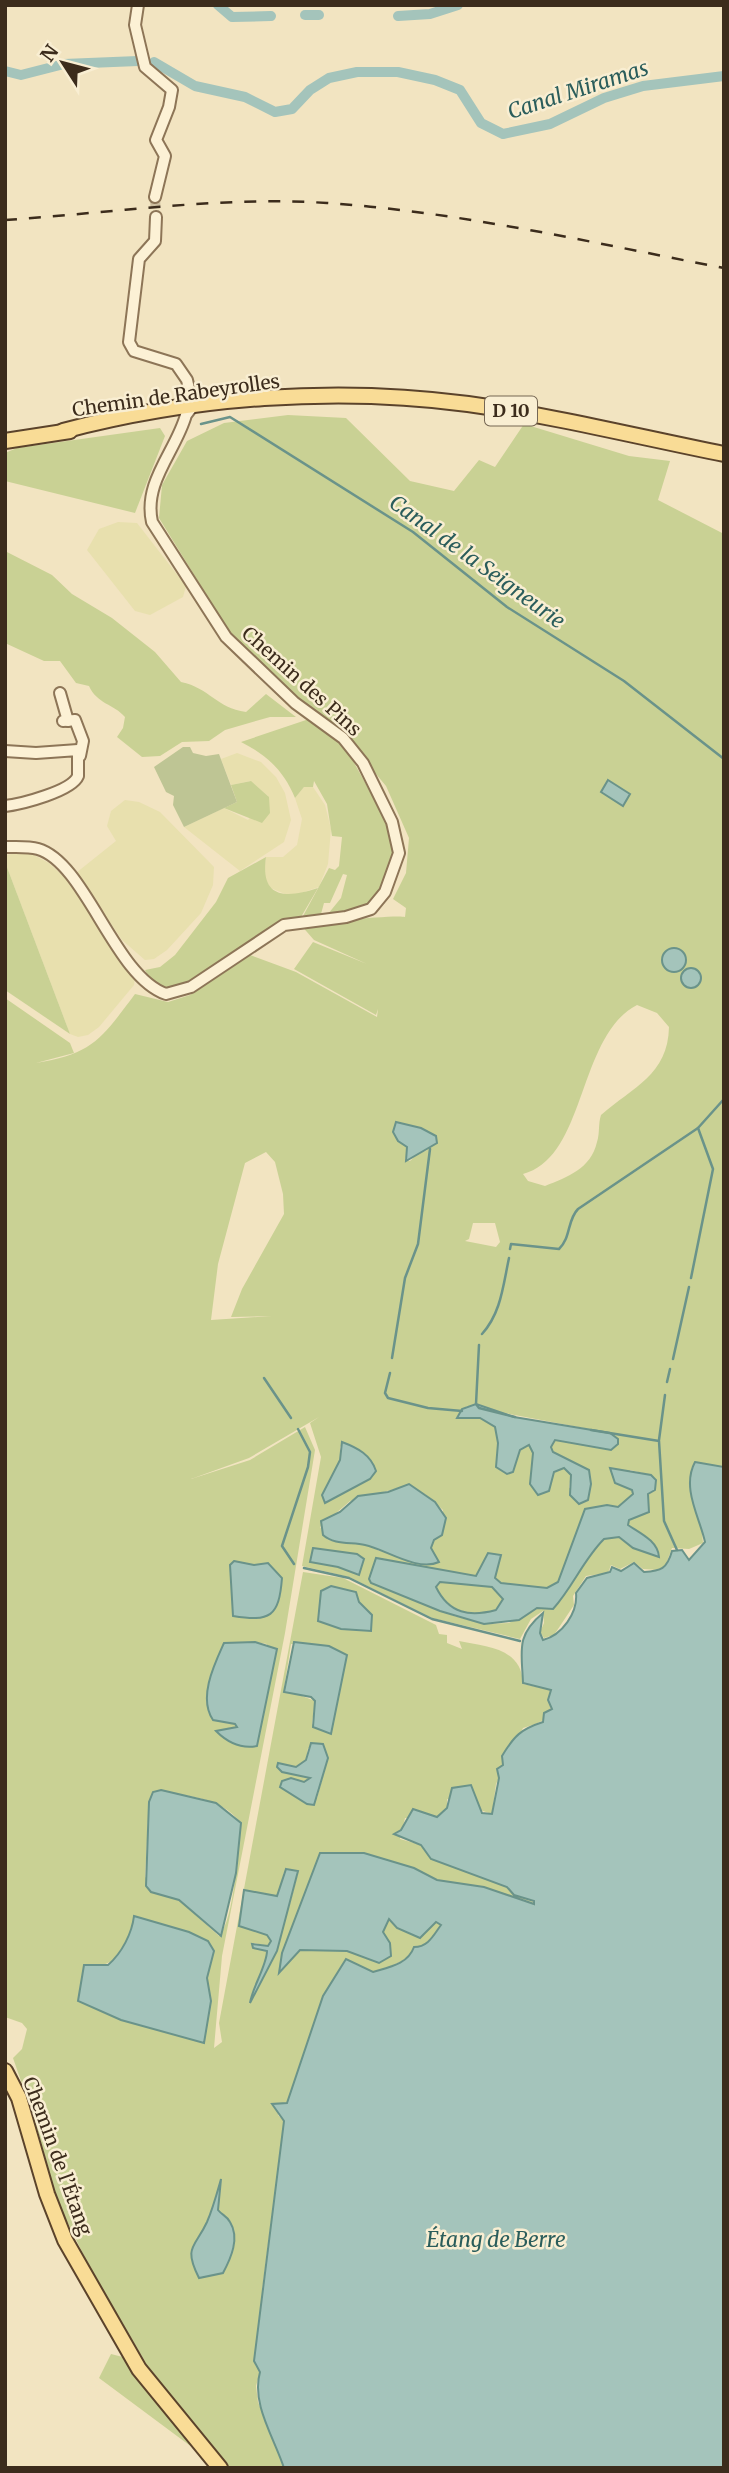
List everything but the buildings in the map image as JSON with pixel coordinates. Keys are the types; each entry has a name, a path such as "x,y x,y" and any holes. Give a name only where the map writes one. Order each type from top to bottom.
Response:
{"main road":[{"name":"Chemin de Rabeyrolles","path":"63,431 135,423 253,396 410,399 466,404 724,454"},
{"name":"Chemin de Rabeyrolles","path":"5,441 295,397"},
{"name":"Chemin de l’Étang","path":"5,2071 28,2121 55,2218 114,2328 139,2369 220,2468"}],"street":[{"path":"138,5 135,25 145,67 172,90 169,107 156,140 165,156 155,197"},
{"path":"156,217 155,242 139,259 129,342 134,351 176,364 185,374 190,412"},
{"name":"Chemin des Pins","path":"5,847 36,848 54,858 142,980 157,991 179,993 284,925 363,913 377,902 395,867 399,853 397,837 363,763 343,738 288,697 226,637 152,522 152,492 190,412"},
{"path":"5,806 23,804 76,782 83,741 69,721 60,693"},
{"path":"5,751 36,753 78,750 78,766"}],"shaded area":[{"path":"118,522 137,523 186,586 183,597 150,615 135,611 87,550 99,529"},
{"path":"237,753 261,762 276,777 285,793 291,820 284,842 240,871 184,827 224,808 248,820 268,796 250,781 231,785 221,759"},
{"path":"304,787 313,787 325,805 331,829 328,864 319,887 298,894 285,894 268,887 263,878 266,857 283,857 297,845 302,819 295,798"},
{"path":"125,800 139,802 160,812 214,867 213,885 201,913 167,950 154,959 145,960 122,940 76,873 116,841 107,826 111,811"},
{"path":"32,854 49,863 65,878 135,977 134,985 99,1027 88,1035 78,1037 70,1034 5,862 5,855"}],"green space":[{"path":"288,415 346,418 410,481 454,491 479,460 495,467 524,424 629,456 670,461 658,500 724,534 724,1467 695,1462 703,1543 689,1549 672,1548 666,1564 660,1570 643,1569 634,1562 620,1569 611,1565 608,1573 586,1576 573,1596 574,1605 554,1635 544,1638 540,1632 544,1623 543,1611 531,1619 520,1639 432,1618 349,1577 302,1566 321,1457 310,1423 319,1417 249,1458 191,1479 250,1460 305,1427 315,1450 285,1633 222,1956 214,2048 222,2042 219,2023 303,1572 343,1578 436,1625 439,1634 447,1635 447,1643 462,1649 459,1641 501,1651 516,1663 523,1684 551,1690 551,1706 547,1716 538,1723 523,1728 496,1784 492,1814 447,1799 447,1808 437,1818 405,1818 400,1839 421,1845 431,1859 507,1887 514,1895 534,1904 484,1887 437,1880 414,1868 364,1853 320,1853 301,1906 300,1950 347,1951 379,1963 390,1943 383,1932 389,1919 436,1922 441,1925 419,1949 384,1969 373,1972 346,1959 323,1996 287,2104 278,2115 284,2121 262,2291 260,2372 256,2386 258,2402 284,2468 220,2468 99,2378 111,2354 146,2363 90,2268 58,2203 35,2121 13,2058 22,2049 27,2029 22,2023 5,2017 5,998 70,1043 74,1053 36,1063 71,1055 84,1049 104,1033 135,994 168,1002 190,995 250,955 296,972 377,1017 378,1009 376,1015 294,969 313,942 367,964 314,940 300,924 405,917 406,908 393,899 406,873 409,838 386,786 342,733 321,714 293,697 241,651 159,518 162,485 187,441 224,423","holes":["637,1005 657,1013 669,1027 667,1043 655,1069 636,1088 601,1115 594,1151 584,1165 570,1175 545,1186 528,1181 523,1174 544,1163 559,1145 603,1042 618,1020","396,1122 421,1128 436,1136 426,1151 419,1152 410,1161 405,1159 409,1151","266,1152 275,1162 283,1194 284,1214 242,1289 231,1317 272,1316 211,1320 218,1264 245,1163","473,1223 495,1223 500,1242 496,1247 465,1241 469,1239","467,1406 610,1433 611,1450 555,1440 551,1447 553,1452 589,1470 591,1484 569,1488 571,1475 564,1468 530,1484 533,1453 529,1444 520,1450 516,1464 498,1443 495,1427 480,1418 458,1418","340,1446 370,1479 322,1495 340,1460","630,1470 651,1475 644,1507 629,1521 628,1526 647,1538 633,1548 619,1537 604,1539 554,1608 537,1608 509,1623 484,1624 454,1616 369,1578 376,1558 476,1576 488,1554 501,1556 495,1578 501,1583 547,1588 558,1582 585,1509 607,1505 618,1507 633,1494","398,1488 425,1494 443,1510 442,1535 434,1540 431,1548 434,1554 379,1551 368,1545 328,1540 320,1527 350,1501","313,1548 357,1554 346,1569 310,1562","223,1643 267,1644 234,1744 227,1728 238,1728 236,1724 226,1723","291,1644 329,1646 347,1655 331,1734 312,1724 315,1701 284,1689","308,1748 328,1758 317,1798 282,1781 291,1779 304,1782 311,1779 282,1772 278,1763 296,1767 306,1760","153,1792 201,1798 223,1807 241,1823 229,1915 219,1936 179,1900 145,1877 149,1802","288,1869 298,1873 273,1956 250,2002 265,1964 267,1951 254,1948 254,1943 268,1946 271,1941 267,1935 239,1926 244,1890 278,1896 284,1872","135,1916 208,1941 214,1952 207,1978 211,2001 204,2043 121,2020 79,2001 82,1975 114,1960 134,1929"]},
{"path":"160,428 165,436 135,513 5,481 5,453 17,448"},
{"path":"5,551 52,575 72,594 112,618 155,652 181,682 199,689 227,706 246,712 266,694 296,717 270,717 225,730 209,741 182,742 160,756 142,757 117,737 123,728 125,717 96,697 89,686 76,683 60,661 44,661 5,643"},
{"path":"309,719 340,744 353,761 389,825 396,852 385,883 372,902 361,910 328,914 341,898 347,875 343,874 330,903 324,903 321,914 303,916 329,868 335,870 339,866 342,837 332,836 327,804 314,781 313,787 304,787 295,798 274,765 241,742"},
{"path":"183,747 190,747 193,753 206,756 219,754 237,802 184,827 173,805 174,796 166,792 154,767"},
{"path":"251,781 269,797 270,813 262,823 224,808 237,802 231,785"},
{"path":"266,857 267,881 277,892 295,894 318,888 301,917 286,921 182,988 166,987 152,980 145,970 160,967 175,955 216,902 228,878"},
{"path":"5,862 70,1034 5,990"},
{"path":"440,1582 492,1587 503,1599 496,1610 477,1613 461,1611 441,1596 436,1587"}],"water":[{"path":"608,780 630,794 623,806 601,792"},
{"path":"674,948 682,952 686,960 682,968 674,972 666,968 662,960 666,952"},
{"path":"691,968 698,971 701,978 698,985 691,988 684,985 681,978 684,971"},
{"path":"396,1122 421,1128 436,1136 437,1143 406,1161 407,1147 398,1141 393,1132"},
{"path":"476,1404 514,1417 610,1433 618,1439 618,1444 611,1450 555,1440 551,1447 553,1452 589,1470 591,1484 588,1500 579,1504 570,1495 571,1475 564,1468 554,1472 549,1491 538,1495 530,1484 533,1453 529,1445 520,1450 513,1472 507,1474 496,1467 498,1443 495,1427 480,1418 457,1418 462,1409"},
{"path":"342,1442 363,1453 376,1471 370,1479 325,1503 322,1495 340,1460"},
{"name":"Étang de Berre","path":"695,1462 724,1467 724,2468 284,2468 261,2408 258,2384 260,2372 254,2361 284,2121 272,2104 287,2103 323,1996 346,1959 373,1972 392,1966 403,1961 414,1947 427,1943 441,1925 436,1922 420,1938 397,1928 389,1919 383,1932 390,1943 391,1956 379,1963 347,1951 300,1950 279,1973 282,1953 320,1853 364,1853 414,1868 437,1880 484,1887 534,1904 534,1901 514,1895 507,1887 431,1859 421,1845 394,1834 401,1830 413,1809 437,1817 447,1808 452,1788 471,1785 482,1813 492,1814 499,1778 497,1769 503,1765 502,1756 519,1734 543,1722 544,1713 552,1709 548,1700 551,1690 523,1683 522,1645 528,1629 543,1613 540,1633 543,1640 556,1633 571,1615 576,1593 587,1578 610,1572 612,1567 621,1571 634,1563 644,1572 655,1571 668,1562 672,1551 682,1550 689,1560 705,1542 691,1492 691,1472"},
{"path":"610,1468 651,1475 656,1480 655,1490 648,1494 649,1512 629,1520 628,1525 652,1542 659,1557 633,1548 619,1537 604,1539 553,1609 537,1608 519,1620 484,1624 440,1611 371,1583 369,1579 376,1558 476,1576 488,1553 501,1555 495,1578 501,1583 547,1588 558,1582 585,1509 607,1505 618,1507 633,1494 632,1490 615,1483","holes":["440,1582 492,1587 503,1599 496,1610 477,1613 454,1608 436,1587"]},
{"path":"409,1484 435,1502 446,1518 442,1535 434,1540 431,1548 439,1562 411,1562 373,1547 337,1542 323,1535 321,1521 340,1512 358,1496 388,1492"},
{"path":"313,1548 357,1554 364,1559 359,1575 338,1567 310,1562"},
{"path":"234,1561 254,1565 268,1563 282,1578 278,1601 270,1614 256,1618 233,1616 230,1565"},
{"path":"331,1586 356,1592 359,1602 372,1615 371,1631 341,1629 318,1621 321,1591"},
{"path":"255,1642 277,1649 257,1746 245,1746 230,1741 216,1731 237,1727 235,1724 213,1720 207,1692 212,1671 224,1643"},
{"path":"294,1642 329,1646 347,1655 331,1734 313,1727 315,1701 311,1697 284,1692"},
{"path":"311,1743 323,1744 328,1758 314,1805 307,1804 280,1787 282,1781 291,1778 304,1782 310,1778 282,1772 277,1767 278,1763 296,1767 306,1760"},
{"path":"161,1790 216,1803 241,1823 236,1873 221,1936 179,1900 151,1892 146,1886 149,1802 153,1792"},
{"path":"286,1869 298,1871 277,1951 250,2003 267,1951 253,1948 252,1944 268,1946 271,1941 267,1935 239,1926 244,1890 277,1896"},
{"path":"134,1916 189,1932 208,1941 214,1951 207,1978 211,2001 204,2043 121,2020 78,2001 84,1965 108,1965 125,1942"},
{"path":"221,2179 218,2210 233,2228 233,2248 223,2273 199,2278 191,2253 207,2222"}],"waterway":[{"path":"218,5 232,17 271,16"},
{"path":"398,16 430,14 458,5"},
{"path":"305,15 319,15"},
{"path":"5,71 21,75 64,64 138,61"},
{"name":"Canal Miramas","path":"154,62 195,86 245,97 275,112 292,109 310,90 329,78 357,72 398,72 435,80 460,90 481,123 503,134 550,124 604,98 643,86 724,76"},
{"name":"Canal de la Seigneurie","path":"201,424 230,417 413,532 507,607 624,681 724,759"},
{"path":"510,1249 511,1244 559,1249 578,1209 698,1128 724,1099"},
{"path":"691,1278 713,1169 698,1128"},
{"path":"392,1358 405,1278 418,1244 430,1149"},
{"path":"482,1334 497,1308 509,1258"},
{"path":"673,1359 689,1287"},
{"path":"479,1345 476,1404 479,1408 515,1417"},
{"path":"667,1382 670,1369"},
{"path":"390,1373 385,1393 388,1398 428,1408 462,1411"},
{"path":"264,1378 291,1418"},
{"path":"659,1440 665,1395"},
{"path":"294,1564 282,1546 308,1467 310,1452 298,1429"},
{"path":"591,1430 659,1441 664,1521 677,1550"},
{"path":"304,1568 349,1578 432,1619 520,1641"}],"tunnel":[{"path":"155,197 156,217"}],"railway":[{"path":"5,220 206,203 327,203 477,221 724,268"}]}
